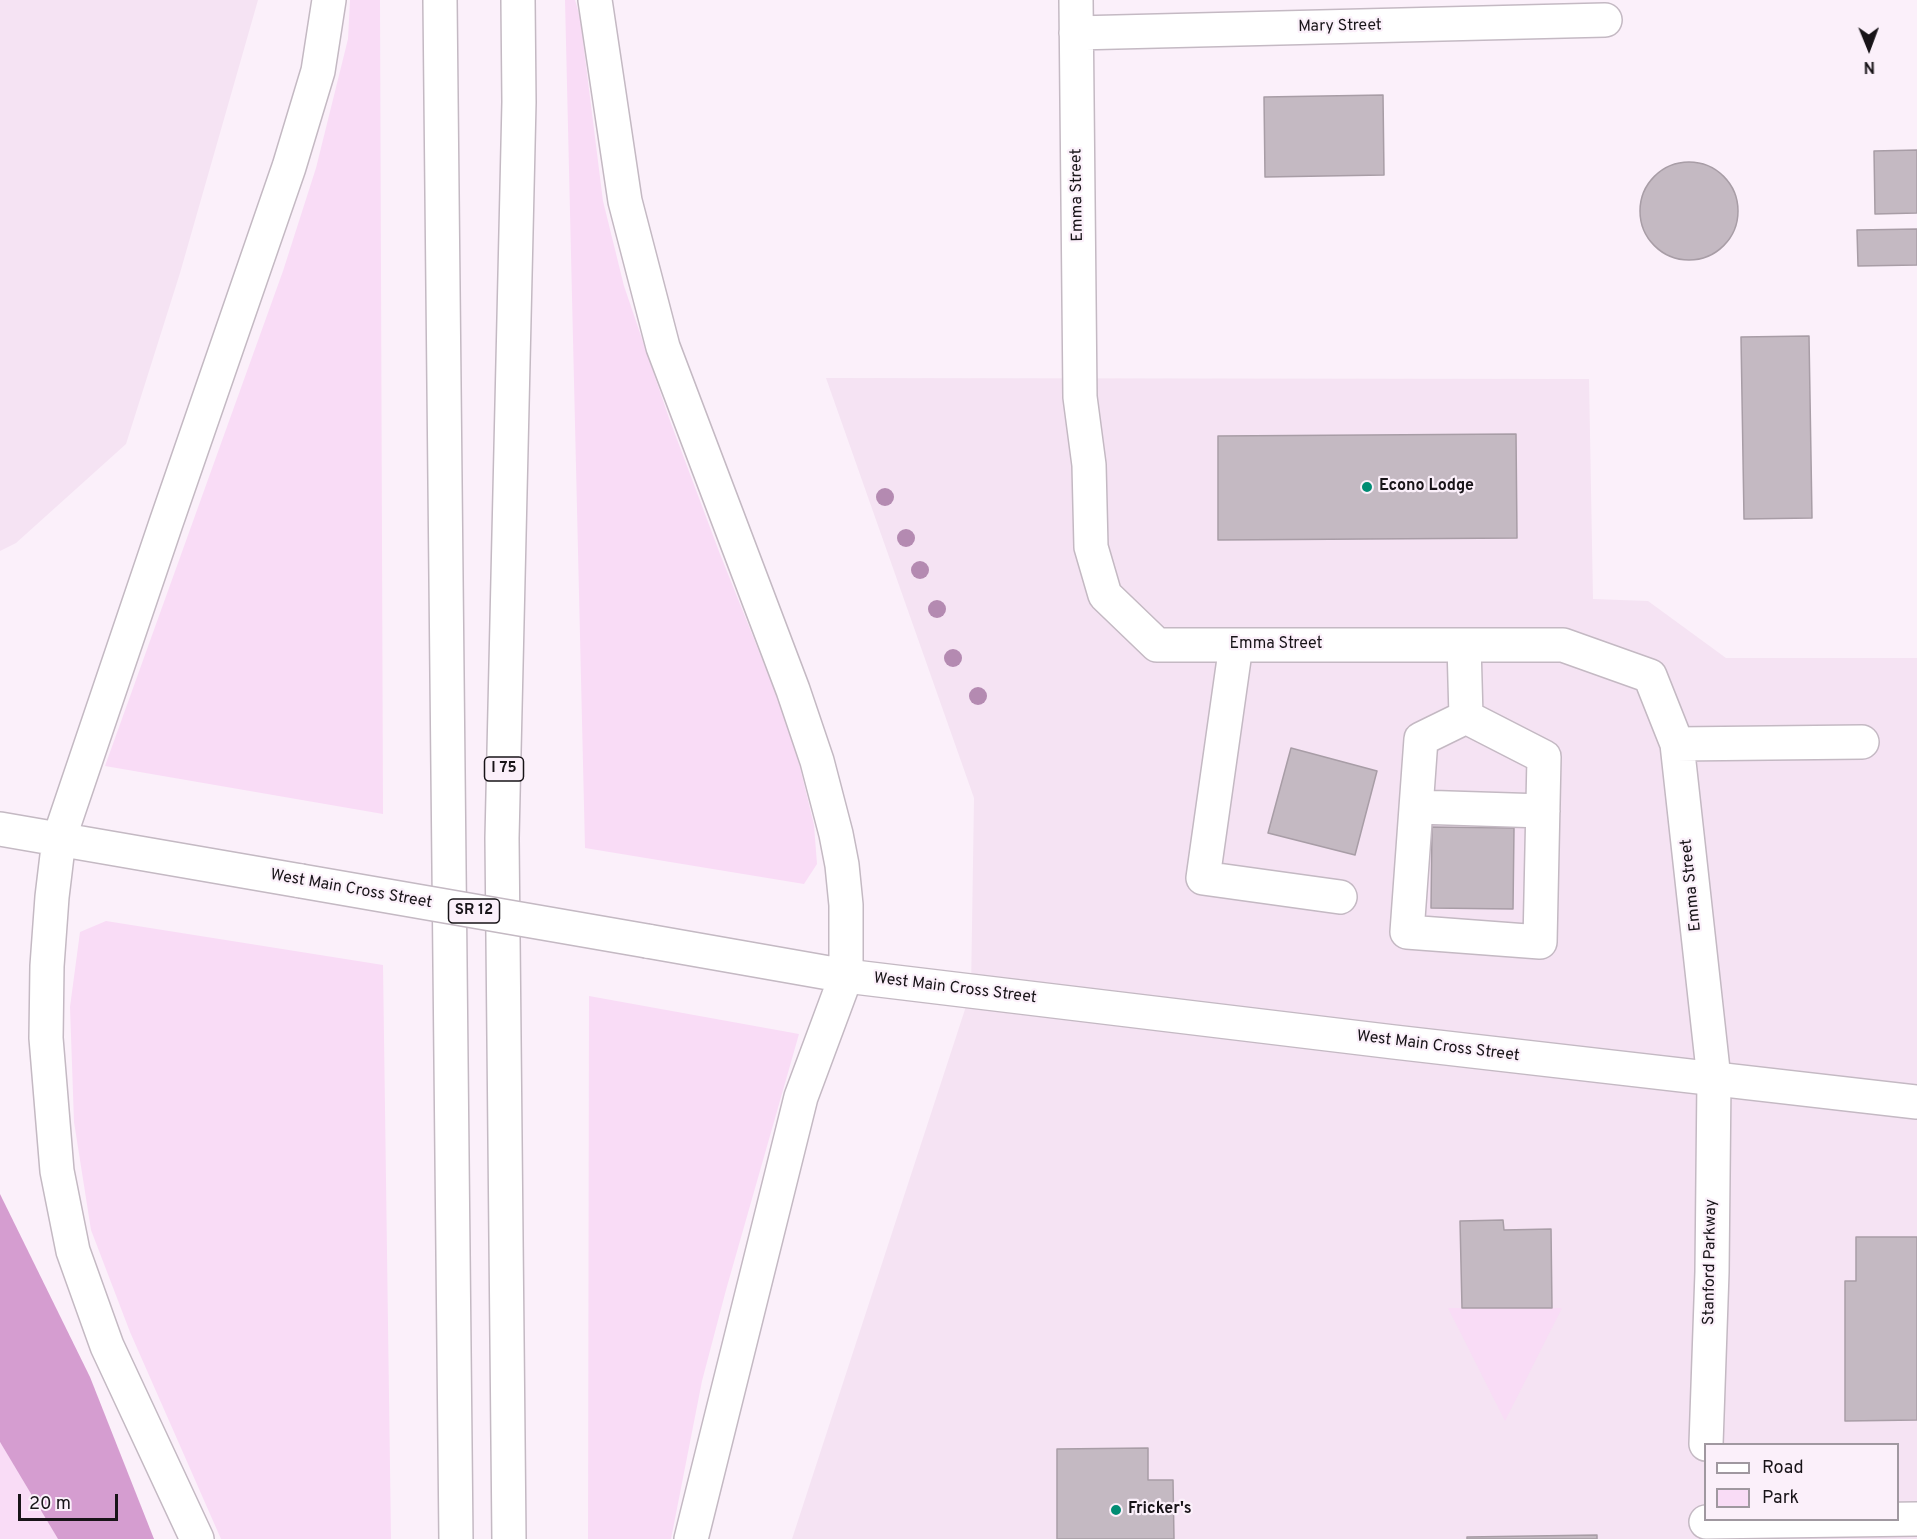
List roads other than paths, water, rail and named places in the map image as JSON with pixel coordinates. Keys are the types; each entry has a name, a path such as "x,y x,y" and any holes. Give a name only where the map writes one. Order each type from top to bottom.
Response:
{"main road":[{"path":"197,1539 107,1346 72,1251 57,1171 46,1038 47,966 52,897 59,839 289,167 318,71 329,0"},
{"path":"440,0 456,1539"},
{"name":"I 75","path":"509,1539 502,838 519,102 518,0"},
{"path":"595,0 626,201 663,347 793,690 817,762 836,834 846,905 846,976 801,1097 691,1539"},
{"name":"Emma Street","path":"1076,0 1080,398 1089,465 1090,547 1105,595 1157,645 1563,645 1650,676 1677,744 1714,1079"},
{"name":"Mary Street","path":"1076,33 1605,20"},
{"path":"1236,645 1203,878 1340,897"},
{"path":"1464,645 1466,717"},
{"path":"1466,717 1544,757 1540,942 1407,932 1421,739 1466,717"},
{"path":"1677,744 1862,742"},
{"path":"1417,807 1543,811"},
{"name":"West Main Cross Street","path":"0,829 846,976 1917,1102"},
{"name":"Stanford Parkway","path":"1706,1443 1712,1272 1714,1079"},
{"path":"1899,1520 1917,1519"},
{"path":"1706,1527 1864,1521"}],"place":[{"name":"Econo Lodge","path":"1367,487"},
{"name":"Fricker's","path":"1116,1510"}]}
